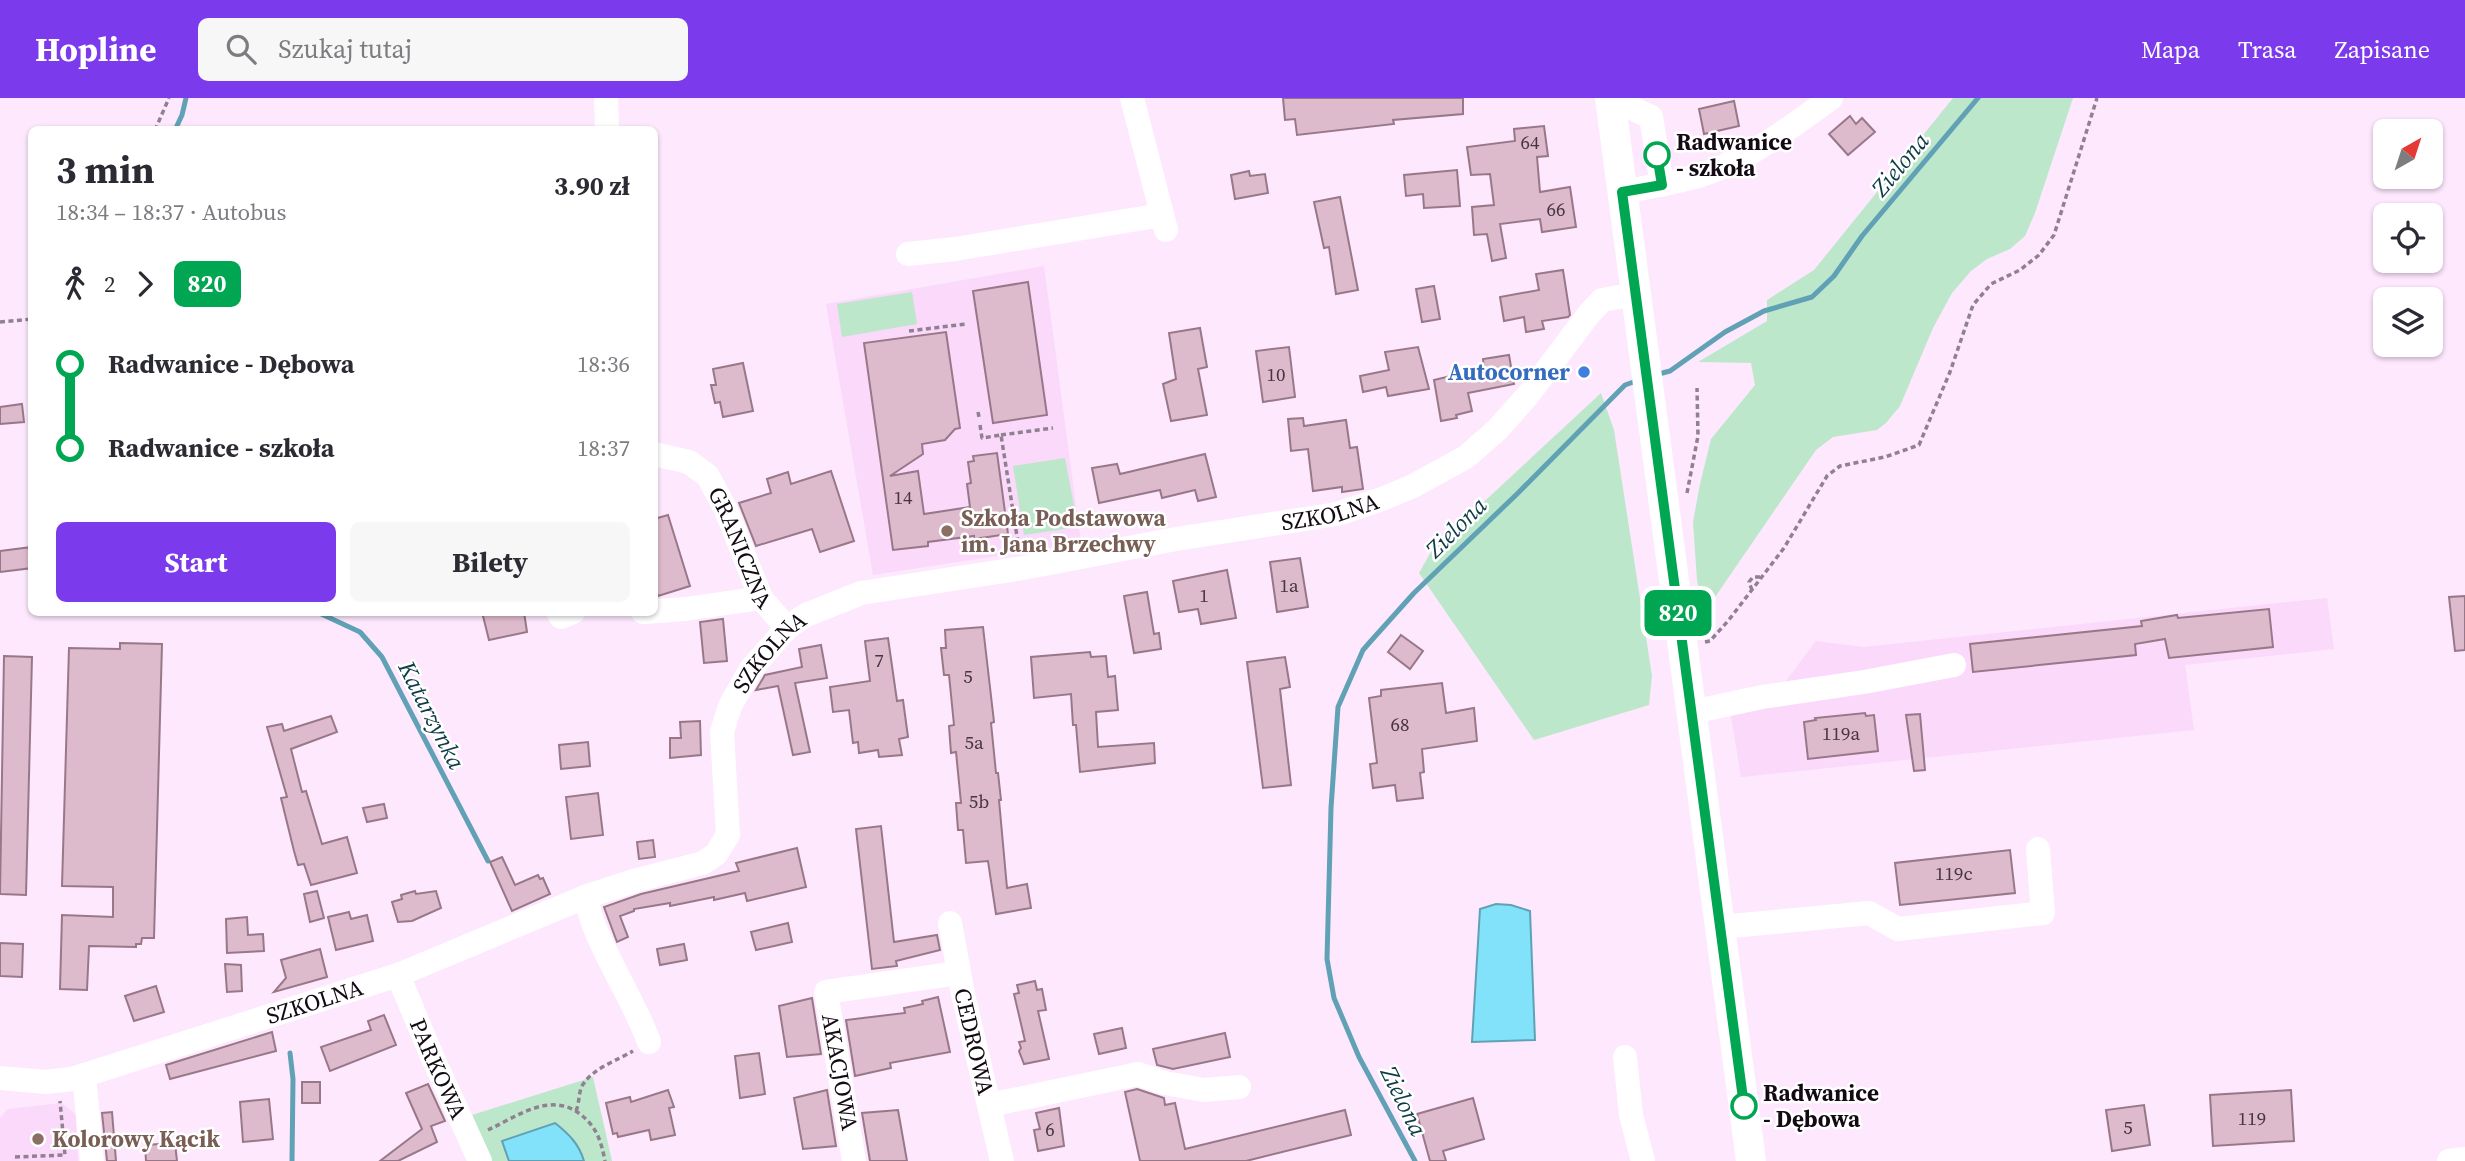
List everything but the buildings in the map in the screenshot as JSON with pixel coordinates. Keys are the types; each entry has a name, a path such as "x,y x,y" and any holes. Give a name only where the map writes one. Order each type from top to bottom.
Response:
{"main road":[{"path":"1610,98 1751,1161"}],"street":[{"path":"606,98 607,126"},
{"path":"908,254 1164,223 1132,98"},
{"path":"1610,98 1651,117 1662,185"},
{"path":"1622,192 1703,174 1784,134 1830,98"},
{"name":"SZKOLNA","path":"0,1078 59,1081 84,1075 398,975 585,897 636,880 703,863 722,847 728,835 722,745 725,719 737,691 751,669 787,628 821,608 862,593 1337,514 1382,499 1413,486 1466,457 1498,429 1528,395 1602,300 1636,294"},
{"name":"GRANICZNA","path":"658,455 689,462 708,477 726,510 761,598 787,628"},
{"path":"658,612 761,598"},
{"path":"1692,712 1762,697 1954,665"},
{"path":"1721,928 1869,913 1898,929 2043,913 2038,849"},
{"path":"585,897 596,932 637,1009 649,1042"},
{"name":"CEDROWA","path":"950,923 958,973 1002,1161"},
{"name":"AKACJOWA","path":"854,1161 826,992 958,973"},
{"name":"PARKOWA","path":"398,975 480,1161"},
{"path":"1625,1057 1631,1115 1643,1161"},
{"path":"989,1105 1138,1074 1166,1083 1204,1090 1240,1087"},
{"path":"84,1075 92,1161"},
{"path":"2449,1161 2465,1158"}],"path":[{"path":"157,126 169,98"},
{"path":"1682,645 1710,641 1784,548 1827,476 1840,466 1885,457 1919,445 1950,372 1973,305 1991,284 2020,270 2039,255 2054,235 2097,98"},
{"path":"0,322 28,319"},
{"path":"909,331 966,324"},
{"path":"1687,494 1698,436 1697,388"},
{"path":"980,425 982,438 1053,428"},
{"path":"1002,435 1023,568"},
{"path":"576,1111 580,1103 582,1084 593,1074 649,1042"},
{"path":"15,1157 65,1155 60,1092"},
{"path":"470,1138 535,1107 561,1105 576,1111 594,1127 605,1161"}],"shaded area":[{"path":"1044,266 1081,543 873,575 826,304"},
{"path":"2327,598 2334,649 2185,665 2194,730 1741,777 1727,692 1783,685 1816,641 1863,647"},
{"name":"Kolorowy Kącik","path":"62,1103 76,1115 78,1161 0,1161 0,1118 8,1109"}],"green space":[{"path":"1953,98 2073,98 2025,236 2010,249 1987,259 1971,271 1952,293 1933,328 1900,406 1886,423 1877,430 1833,437 1816,450 1713,600 1702,602 1697,580 1693,522 1700,484 1711,439 1755,385 1751,363 1698,362 1767,321 1767,300 1814,270"},
{"path":"912,292 917,324 842,337 837,304"},
{"path":"1601,393 1614,430 1652,676 1649,705 1534,740 1419,573 1432,550"},
{"path":"1065,458 1078,527 1024,535 1013,466"},
{"path":"593,1077 612,1161 492,1161 472,1115"}],"water":[{"path":"1496,904 1530,911 1535,1040 1472,1042 1480,909"},
{"path":"555,1123 573,1140 584,1161 509,1161 502,1141"}],"waterway":[{"name":"Katarzynka","path":"177,126 186,98"},
{"name":"Zielona","path":"1655,375 1670,371 1725,332 1764,311 1812,297 1834,276 1862,236 1978,98"},
{"name":"Zielona","path":"1415,1161 1359,1057 1334,998 1327,959 1331,808 1338,707 1363,650 1414,593 1625,385 1639,380"},
{"name":"Katarzynka","path":"326,616 360,632 382,657 488,861"},
{"path":"290,1053 293,1079 292,1161"}],"bus line":[{"name":"820","path":"1657,155 1662,185 1622,192 1744,1106"}],"place":[{"name":"Radwanice - szkoła","path":"1657,155"},
{"name":"Autocorner","path":"1584,372"},
{"name":"Szkoła Podstawowa im. Jana Brzechwy","path":"947,531"},
{"name":"Radwanice - Dębowa","path":"1744,1106"},
{"name":"Kolorowy Kącik","path":"38,1139"}]}
